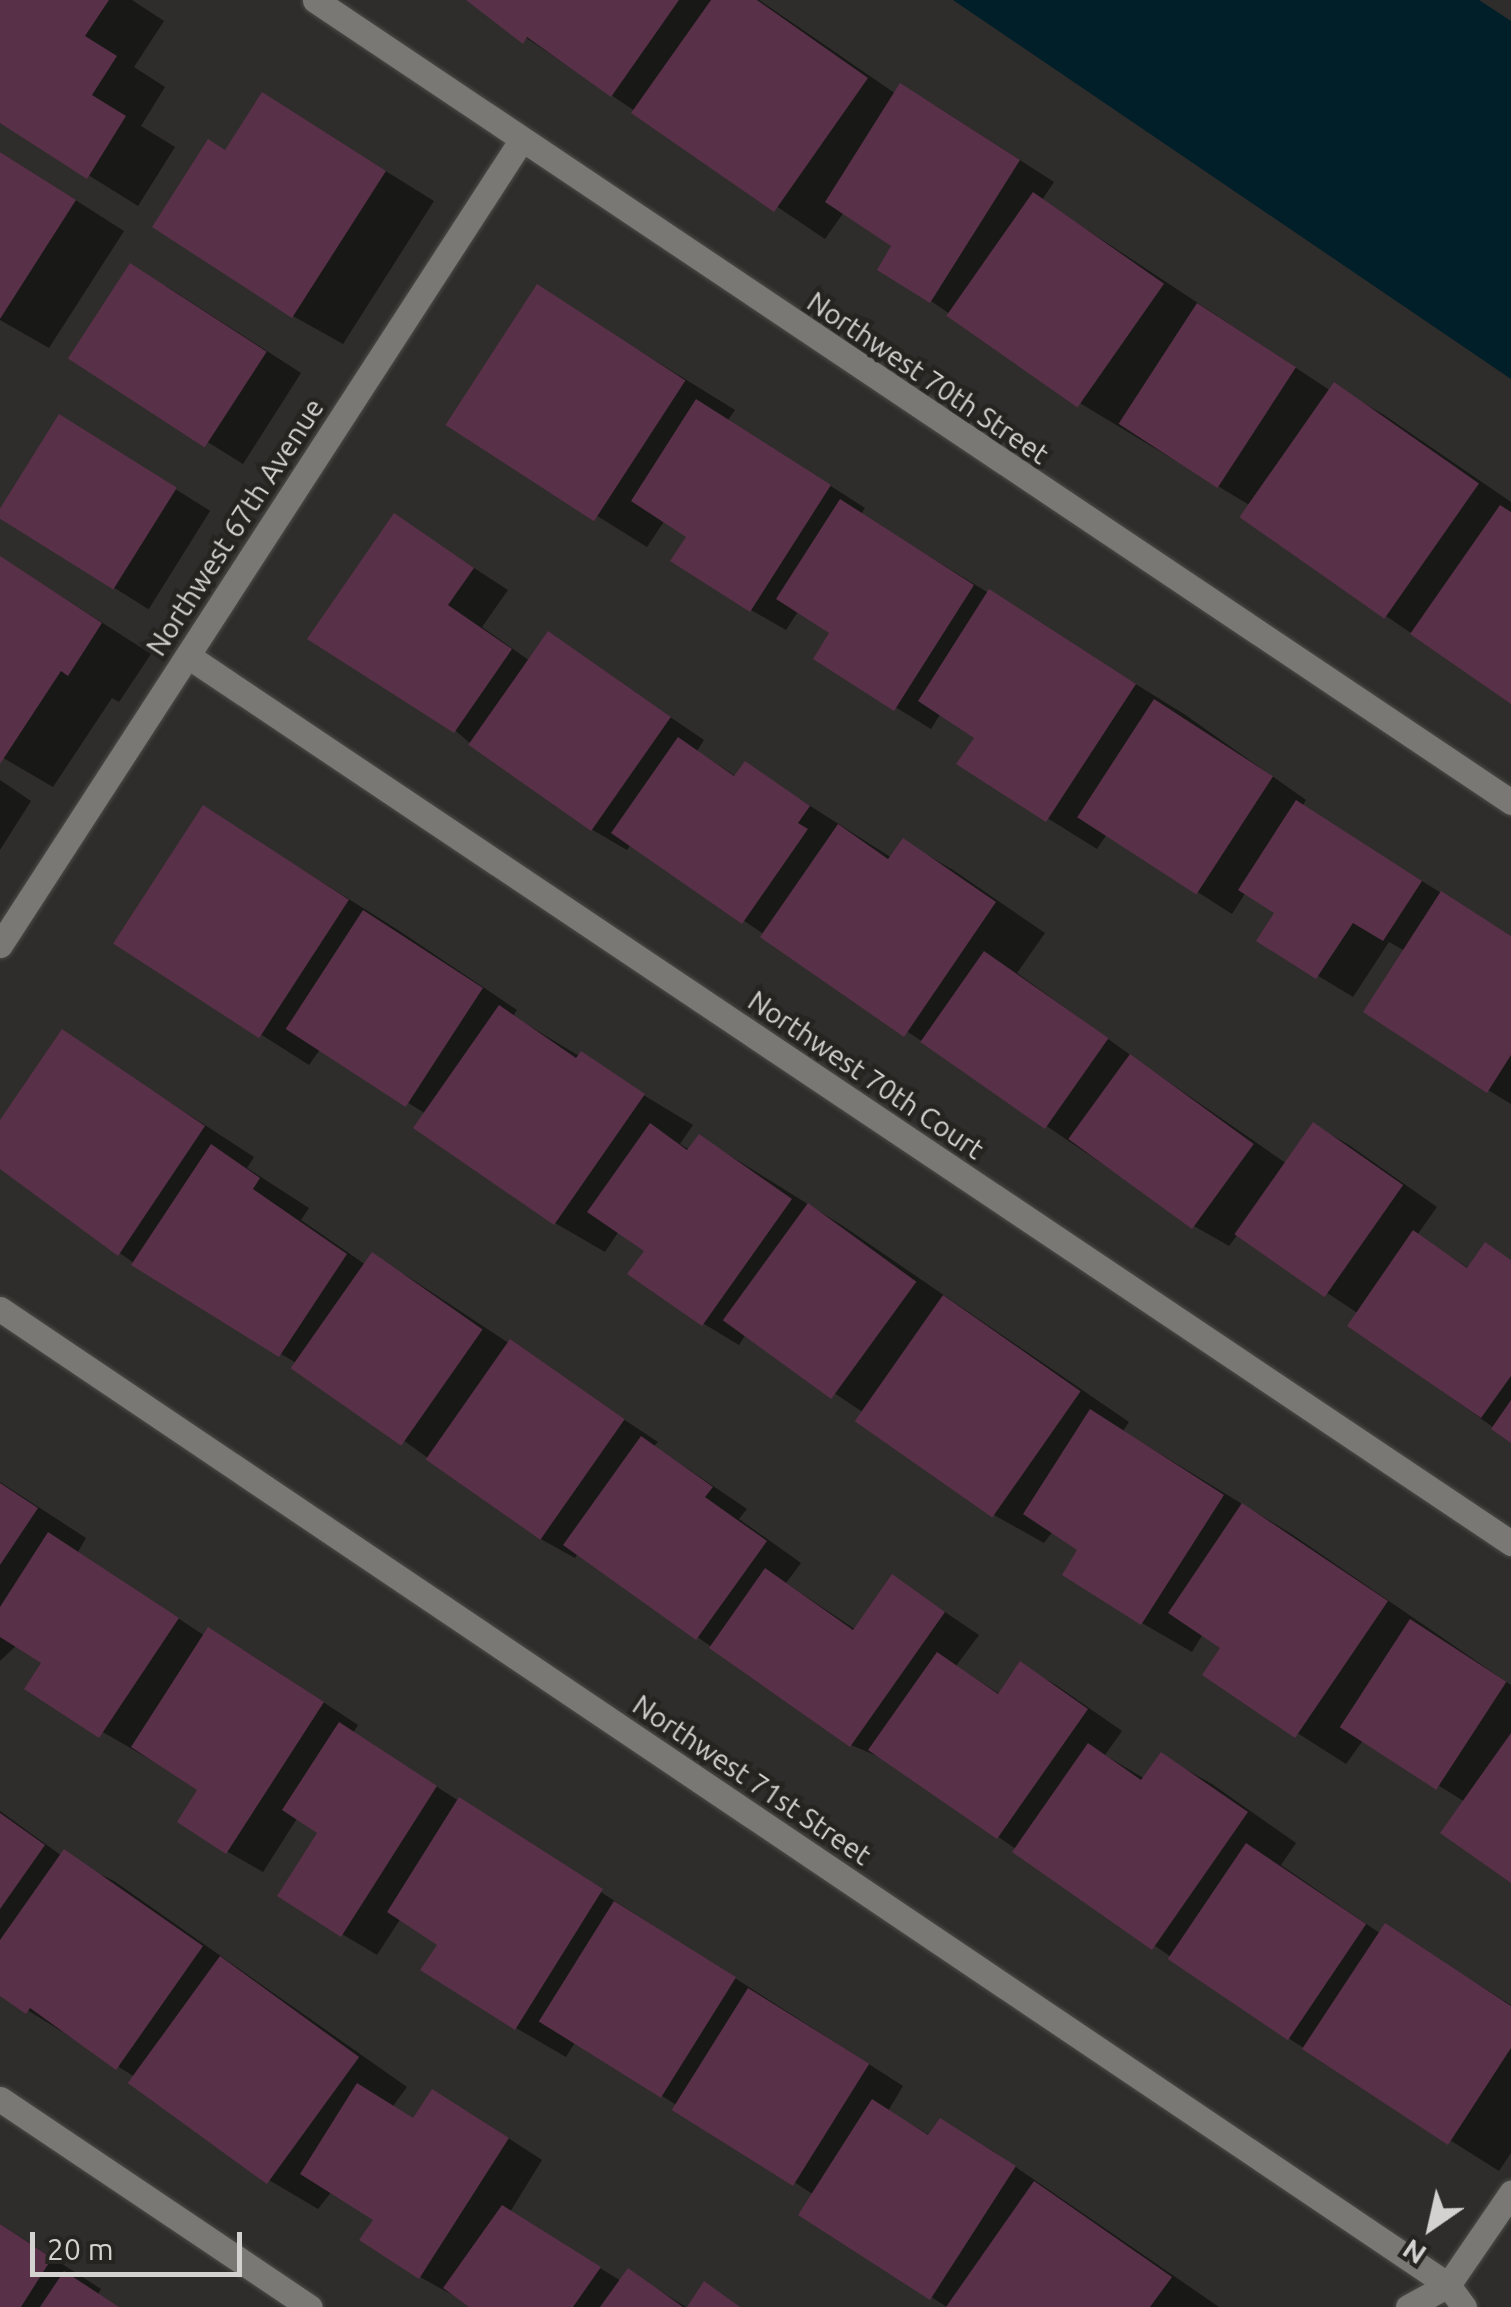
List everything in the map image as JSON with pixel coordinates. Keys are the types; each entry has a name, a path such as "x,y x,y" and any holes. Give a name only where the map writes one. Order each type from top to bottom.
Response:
{"street":[{"name":"Northwest 70th Street","path":"315,0 520,142 1511,802"},
{"name":"Northwest 67th Avenue","path":"0,945 520,142"},
{"name":"Northwest 70th Court","path":"188,656 1511,1543"},
{"name":"Northwest 71st Street","path":"0,1309 1448,2285 1464,2307"},
{"path":"0,2099 310,2307"},
{"path":"1408,2307 1448,2285 1511,2193"}],"water":[{"path":"953,0 1479,0 1511,21 1511,379"}],"building":[{"path":"0,0 109,0 85,36 117,56 92,95 126,116 87,179 0,123"},
{"path":"466,0 679,0 611,97 527,37 523,44"},
{"path":"711,0 757,0 868,78 774,212 631,113"},
{"path":"900,83 1020,160 930,303 877,270 891,246 825,202"},
{"path":"262,92 386,171 292,318 152,227 208,139 225,150"},
{"path":"0,152 76,200 0,319"},
{"path":"1033,192 1164,284 1077,407 946,316"},
{"path":"130,263 267,352 205,447 68,359"},
{"path":"537,284 685,380 594,521 446,425"},
{"path":"1197,303 1296,367 1218,488 1119,424"},
{"path":"1334,382 1479,484 1384,619 1239,517"},
{"path":"696,399 831,485 750,612 670,561 686,537 631,501"},
{"path":"59,414 177,488 113,589 0,519 0,508"},
{"path":"840,499 974,585 894,711 813,659 829,633 776,599"},
{"path":"1500,505 1511,512 1511,704 1410,634"},
{"path":"394,513 474,568 448,605 512,649 454,733 307,639"},
{"path":"0,556 102,623 68,676 61,671 0,764"},
{"path":"989,589 1136,684 1046,822 956,764 974,738 918,701"},
{"path":"548,631 671,717 591,831 468,745"},
{"path":"1154,699 1273,776 1196,895 1077,817"},
{"path":"678,737 734,776 745,761 810,806 798,823 808,829 742,924 611,833"},
{"path":"1296,800 1422,881 1383,941 1353,923 1316,979 1256,941 1274,913 1238,890"},
{"path":"203,805 349,900 259,1038 113,943"},
{"path":"838,824 888,859 903,838 996,902 904,1037 760,937"},
{"path":"1441,891 1511,936 1511,1055 1487,1093 1363,1012"},
{"path":"363,910 483,988 406,1107 286,1029"},
{"path":"984,951 1109,1038 1045,1129 920,1042"},
{"path":"499,1005 576,1058 581,1051 645,1094 554,1225 413,1128"},
{"path":"62,1029 205,1126 118,1256 0,1169 0,1120"},
{"path":"1130,1054 1254,1144 1192,1229 1068,1139"},
{"path":"1313,1122 1403,1185 1325,1297 1234,1234"},
{"path":"650,1123 687,1150 699,1134 792,1199 702,1326 627,1274 644,1251 587,1212"},
{"path":"211,1144 260,1178 253,1189 347,1254 279,1357 131,1265"},
{"path":"808,1203 916,1282 831,1399 723,1320"},
{"path":"1413,1230 1467,1268 1485,1242 1511,1260 1511,1376 1481,1418 1347,1326"},
{"path":"372,1252 483,1329 401,1446 291,1368"},
{"path":"943,1295 1081,1391 992,1518 855,1421"},
{"path":"510,1339 625,1419 540,1540 426,1459"},
{"path":"1511,1400 1511,1443 1491,1429"},
{"path":"1090,1409 1224,1495 1141,1625 1062,1575 1077,1550 1023,1514"},
{"path":"641,1436 713,1487 705,1497 767,1541 696,1640 563,1545"},
{"path":"0,1483 38,1508 0,1565"},
{"path":"1242,1503 1388,1601 1295,1738 1202,1675 1220,1648 1168,1613"},
{"path":"48,1532 179,1618 99,1738 24,1689 41,1663 0,1637 0,1607"},
{"path":"765,1568 853,1630 892,1574 945,1612 850,1747 709,1648"},
{"path":"1410,1619 1506,1682 1436,1790 1340,1727"},
{"path":"208,1627 324,1702 226,1854 177,1822 197,1790 131,1747"},
{"path":"937,1652 998,1694 1020,1661 1088,1709 997,1839 868,1750"},
{"path":"339,1722 437,1786 341,1937 277,1896 317,1833 282,1810"},
{"path":"1511,1733 1511,1883 1440,1833"},
{"path":"1088,1743 1141,1780 1161,1752 1248,1812 1152,1950 1012,1852"},
{"path":"459,1797 603,1889 515,2030 420,1970 437,1945 387,1912"},
{"path":"0,1813 45,1845 0,1909"},
{"path":"1246,1843 1366,1924 1288,2040 1168,1959"},
{"path":"64,1849 203,1946 116,2070 30,2008 26,2014 0,1996 0,1940"},
{"path":"614,1901 736,1977 661,2098 539,2021"},
{"path":"1385,1923 1511,2006 1511,2048 1448,2145 1302,2049"},
{"path":"220,1956 359,2057 267,2184 128,2083"},
{"path":"748,1988 869,2064 793,2186 672,2110"},
{"path":"357,2083 413,2118 432,2089 509,2138 419,2279 359,2240 373,2220 300,2174"},
{"path":"872,2099 928,2135 940,2118 1016,2166 930,2300 798,2215"},
{"path":"1034,2181 1172,2277 1150,2307 946,2307"},
{"path":"502,2205 601,2267 573,2307 469,2307 443,2288"},
{"path":"0,2224 52,2258 21,2307 0,2307"},
{"path":"628,2268 683,2307 600,2307"},
{"path":"64,2271 119,2307 40,2307"},
{"path":"704,2281 740,2307 687,2307"}]}
